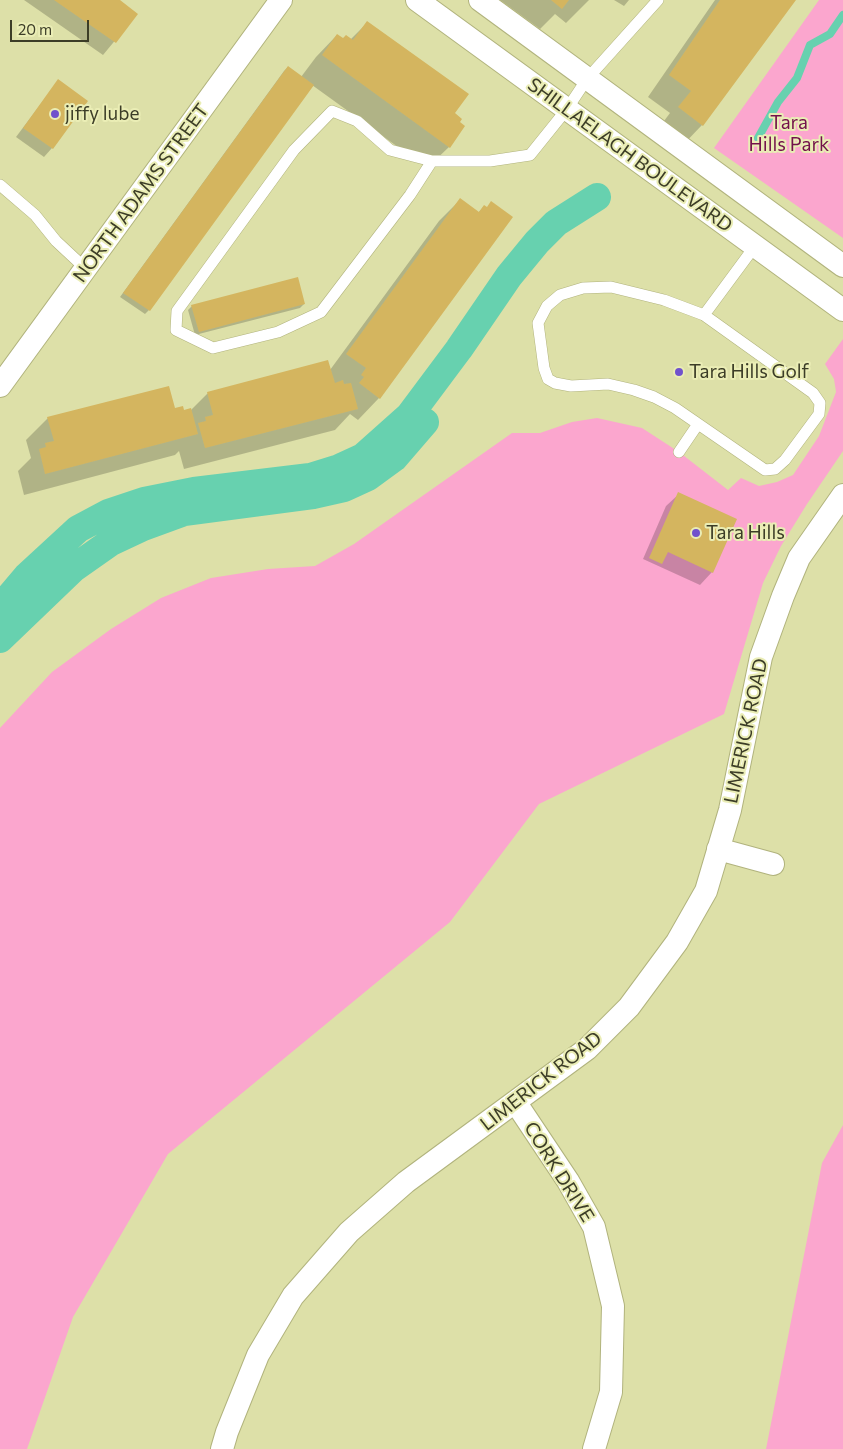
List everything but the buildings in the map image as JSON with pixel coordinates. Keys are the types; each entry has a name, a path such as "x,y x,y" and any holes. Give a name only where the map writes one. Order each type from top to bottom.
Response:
{"street":[{"name":"NORTH ADAMS STREET","path":"0,386 281,0"},
{"name":"SHILLAELAGH BOULEVARD","path":"417,0 843,310"},
{"name":"SHILLAELAGH BOULEVARD","path":"480,0 843,266"},
{"name":"LIMERICK ROAD","path":"222,1449 258,1355 293,1296 349,1232 406,1182 587,1049 629,1007 677,942 706,891 730,810 761,657 783,596 799,558 843,494"},
{"path":"718,849 772,864"},
{"name":"CORK DRIVE","path":"516,1103 568,1181 594,1227 613,1306 611,1392 594,1449"}],"lane":[{"path":"432,161 410,195 322,312 278,332 212,348 176,330 176,310 294,150 332,111 357,121 390,150 432,161 490,161 530,154 567,109 587,79 658,0"},
{"path":"0,185 35,215 56,241 86,269"},
{"path":"704,315 755,246"},
{"path":"583,288 611,288 664,300 704,315 813,393 820,403 819,414 786,460 775,469 765,470 675,408 634,390 608,384 570,386 555,383 548,379 544,368 538,322 547,306 560,295 583,288"},
{"path":"679,452 698,424"}],"green space":[{"name":"Tara Hills Park","path":"819,0 843,0 843,238 714,148"},
{"path":"843,339 843,451 781,546 763,583 724,714 539,804 450,922 168,1154 73,1317 27,1449 0,1449 0,728 52,672 111,629 161,598 211,578 268,569 315,566 354,544 512,433 540,433 572,422 597,418 642,428 679,452 728,490 741,478 759,486 777,482 793,475 819,436 836,392 834,379 825,364"},
{"path":"843,1125 843,1449 766,1449 822,1163"}],"waterway":[{"path":"758,138 778,102 797,78 810,45 830,34 843,15"},
{"path":"0,608 27,576 78,529 108,513 144,501 194,491 310,477 339,468 363,457 409,416 459,349 509,276 537,242 556,223 597,197"},
{"path":"0,639 74,568 111,542 143,527 184,512 313,495 344,488 368,477 394,458 425,422"}],"place":[{"name":"jiffy lube","path":"55,114"},
{"name":"Tara Hills Golf","path":"679,372"},
{"name":"Tara Hills","path":"696,533"}]}
